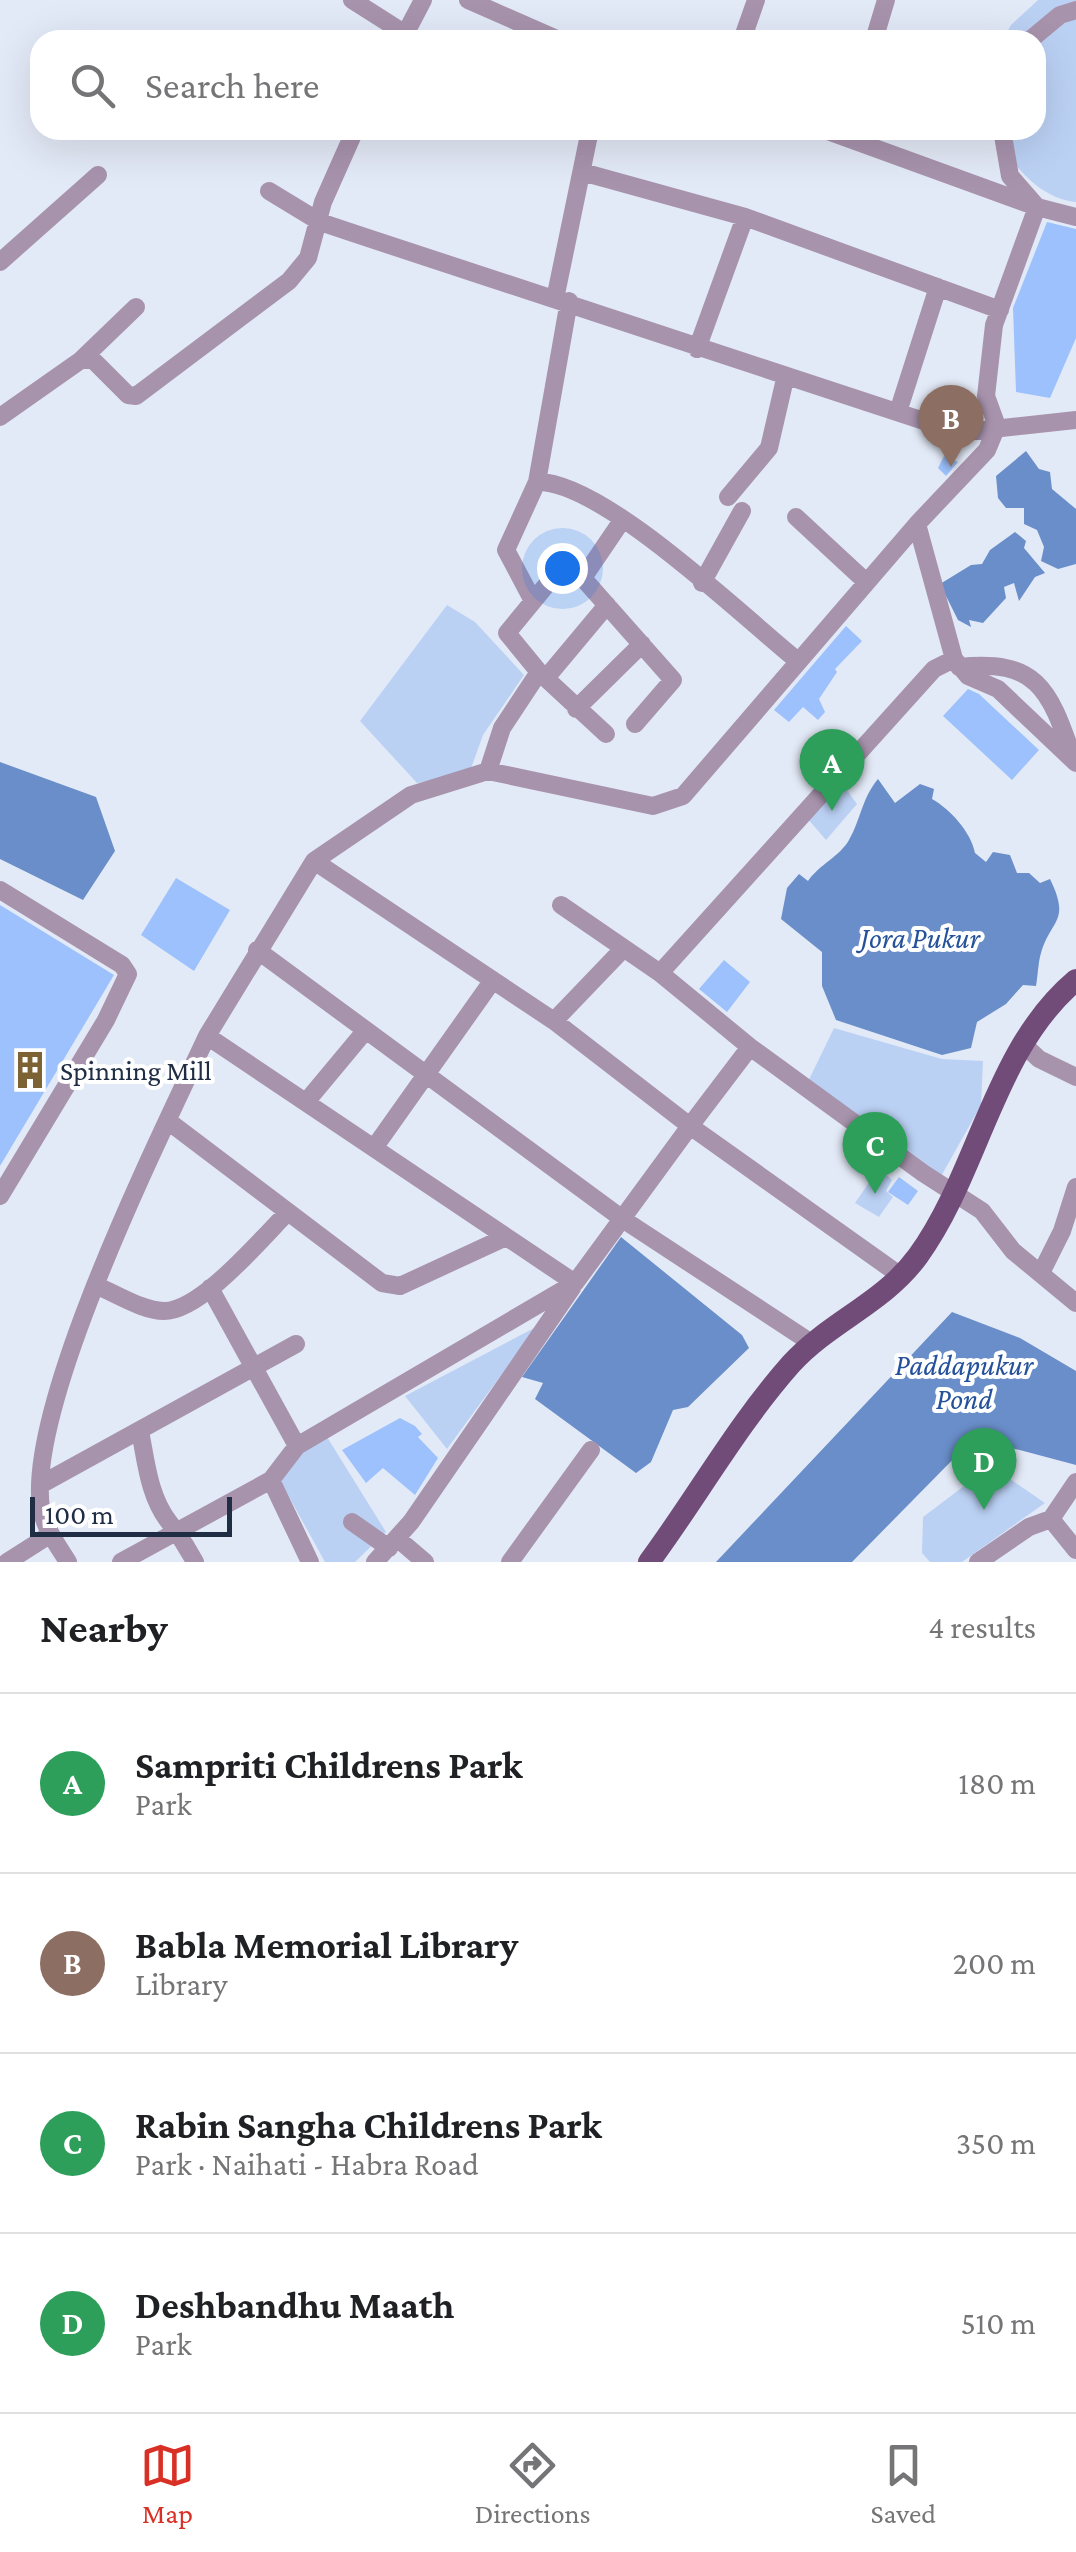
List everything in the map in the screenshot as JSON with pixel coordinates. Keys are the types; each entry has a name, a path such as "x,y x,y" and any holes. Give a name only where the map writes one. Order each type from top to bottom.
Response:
{"main road":[{"path":"648,1562 747,1419 793,1362 875,1302 919,1254 954,1190 1022,1044 1067,987"}],"street":[{"path":"352,0 394,30"},
{"path":"411,30 423,0"},
{"path":"468,0 536,30"},
{"path":"746,30 756,0"},
{"path":"877,30 886,0"},
{"path":"1042,30 1060,16 1076,10"},
{"path":"81,360 93,360 128,394 136,396 289,280 308,258 323,202 351,140"},
{"path":"533,601 506,550 537,482 588,140"},
{"path":"869,140 1037,207 1076,216"},
{"path":"1004,140 1010,176 1037,207"},
{"path":"582,172 745,218 1000,310"},
{"path":"0,262 98,175"},
{"path":"269,191 320,222 786,378 965,432 1076,420"},
{"path":"68,1562 41,1510 46,1430 97,1286 207,1036 314,861 411,795 488,771 612,800 664,806 683,796 864,580 987,450 997,426 986,396 1000,310 1037,207"},
{"path":"697,349 745,218"},
{"path":"898,412 938,287"},
{"path":"0,417 81,360 136,307"},
{"path":"728,497 755,470 768,448 786,378"},
{"path":"537,482 581,492 623,519 798,662"},
{"path":"702,584 742,511"},
{"path":"796,517 864,580"},
{"path":"581,576 623,519"},
{"path":"918,524 956,663 968,676 998,689 1075,762"},
{"path":"606,734 576,709 507,633 564,568 581,576 672,680 635,724"},
{"path":"488,771 502,728 543,675 607,605"},
{"path":"576,709 642,644"},
{"path":"660,973 934,669 956,663 1010,666 1036,679 1058,715 1075,762"},
{"path":"314,861 554,1021 690,1126 901,1276"},
{"path":"0,890 108,956 128,974 106,1020 0,1196"},
{"path":"560,906 660,973 750,1047 982,1211 1012,1251 1076,1303"},
{"path":"554,1021 624,948"},
{"path":"257,950 624,1220 813,1344"},
{"path":"1067,987 1076,961"},
{"path":"374,1148 493,980"},
{"path":"306,1102 366,1030"},
{"path":"207,1036 575,1284"},
{"path":"1022,1044 1039,1059 1076,1078"},
{"path":"376,1562 394,1543 575,1284 750,1047"},
{"path":"168,1121 368,1276 400,1286 506,1237"},
{"path":"1041,1273 1062,1230 1076,1187"},
{"path":"97,1286 163,1311 197,1300 287,1213"},
{"path":"121,1562 272,1480 298,1446 575,1284"},
{"path":"210,1288 298,1446"},
{"path":"40,1486 296,1344"},
{"path":"140,1431 149,1480 168,1521 179,1531 195,1562"},
{"path":"510,1562 590,1450"},
{"path":"272,1480 310,1562"},
{"path":"978,1562 1029,1527 1051,1518 1076,1482"},
{"path":"1051,1518 1076,1550"},
{"path":"352,1522 424,1562"},
{"path":"7,1562 51,1534"}],"shaded area":[{"path":"1038,0 1076,0 1076,202 1037,186 1000,140 1046,140 1046,30 1008,30"},
{"path":"447,605 475,622 524,675 483,735 469,774 417,783 360,721"},
{"path":"841,782 857,804 826,840 807,818"},
{"path":"834,1028 942,1059 983,1061 981,1105 939,1180 802,1094"},
{"path":"879,1168 892,1180 886,1191 893,1197 879,1217 855,1203"},
{"path":"536,1327 447,1449 405,1396"},
{"path":"327,1437 386,1532 355,1562 325,1562 272,1466"},
{"path":"1000,1472 1045,1503 962,1562 930,1562 922,1553 923,1517 968,1483"}],"water":[{"path":"1026,451 1039,469 1050,472 1052,489 1076,509 1076,564 1058,569 1041,561 1044,547 1037,530 1024,524 1024,508 1006,508 998,498 996,476"},
{"path":"1015,532 1026,541 1024,548 1045,573 1035,577 1019,601 1014,583 1004,587 1006,598 983,623 969,620 971,627 958,620 940,584 971,565 982,564 990,550"},
{"path":"0,762 96,797 115,851 83,900 0,859"},
{"name":"Jora Pukur","path":"878,779 895,803 920,784 934,789 932,799 959,822 975,853 986,862 993,852 1010,855 1017,873 1029,873 1040,883 1050,879 1056,893 1059,912 1041,953 1036,986 1023,985 1006,1004 977,1022 971,1048 942,1055 836,1020 822,986 822,952 781,919 787,888 799,874 808,881 845,846"},
{"path":"621,1237 742,1335 749,1348 688,1407 673,1410 651,1462 636,1473 535,1399 543,1383 522,1377"},
{"name":"Paddapukur Pond","path":"952,1312 1020,1338 1076,1371 1076,1465 974,1438 852,1562 716,1562"}],"building":[{"path":"1047,222 1076,229 1076,338 1050,398 1016,392 1013,308"},
{"path":"944,456 958,462 946,476 938,468"},
{"path":"846,626 862,641 835,669 837,672 819,699 825,712 818,720 803,707 789,722 774,710"},
{"path":"968,689 979,694 1039,750 1012,780 943,716"},
{"path":"176,878 230,910 194,971 141,935"},
{"name":"Spinning Mill","path":"0,905 114,975 0,1166"},
{"path":"724,960 750,982 727,1012 699,989"},
{"path":"899,1177 918,1191 908,1205 888,1192"},
{"path":"400,1418 415,1426 422,1434 418,1437 438,1458 415,1495 383,1468 366,1483 342,1450"}],"place":[{"name":"Babla Memorial Library","path":"951,467"},
{"name":"Sampriti Childrens Park","path":"832,811"},
{"name":"Spinning Mill","path":"30,1070"},
{"name":"Rabin Sangha Childrens Park","path":"875,1194"},
{"name":"Deshbandhu Maath","path":"984,1510"}]}
